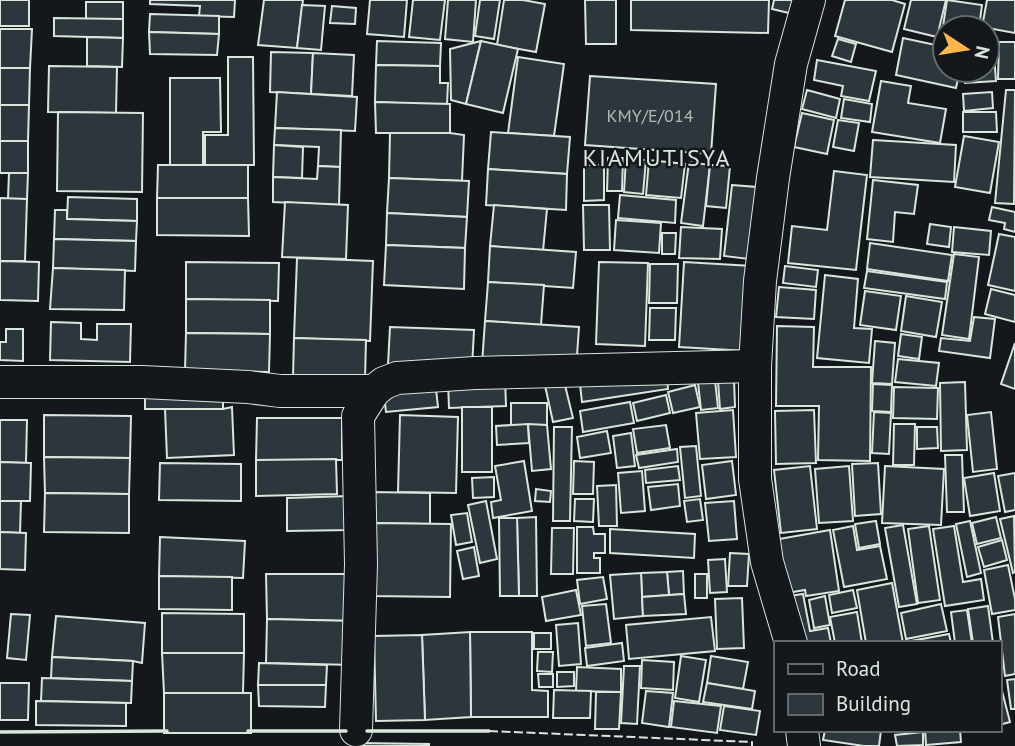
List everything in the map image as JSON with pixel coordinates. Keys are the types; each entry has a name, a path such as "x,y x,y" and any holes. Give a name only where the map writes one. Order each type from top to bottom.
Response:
{"street":[{"path":"791,641 767,562 755,479 755,366 760,281 773,178 791,64 809,0"},
{"path":"356,730 361,564 358,416 374,391 397,378 475,373 755,366"},
{"path":"0,382 142,382 280,391 374,391"}],"building":[{"path":"0,0 29,0 29,26 0,26"},
{"path":"150,0 235,0 234,17 199,16 200,6 150,4"},
{"path":"264,0 303,0 297,48 258,45"},
{"path":"370,0 407,0 404,37 367,34"},
{"path":"413,0 445,0 440,40 409,37"},
{"path":"448,0 476,0 473,42 445,39"},
{"path":"480,0 500,0 494,39 475,36"},
{"path":"504,0 545,4 536,52 497,45"},
{"path":"585,0 616,0 616,44 586,44"},
{"path":"631,0 769,0 768,33 631,30"},
{"path":"774,0 796,0 793,14 772,9"},
{"path":"845,0 892,0 905,4 892,52 835,36"},
{"path":"911,0 946,0 943,14 931,14 931,36 904,29"},
{"path":"947,0 982,5 981,14 945,14"},
{"path":"987,0 1015,0 1015,33 1001,30 1001,14 984,14"},
{"path":"86,2 123,2 123,19 86,19"},
{"path":"302,5 325,6 321,50 297,48"},
{"path":"332,6 356,8 355,24 330,23"},
{"path":"150,14 219,16 219,34 149,32"},
{"path":"54,18 123,19 123,38 54,36"},
{"path":"0,29 32,29 30,68 0,68"},
{"path":"149,32 219,34 217,55 150,54"},
{"path":"87,37 123,38 122,67 87,66"},
{"path":"903,38 931,44 931,83 896,75"},
{"path":"838,39 856,44 851,62 832,56"},
{"path":"377,41 441,43 440,66 376,65"},
{"path":"481,41 466,104 451,100 450,49"},
{"path":"481,41 518,49 503,113 466,104"},
{"path":"1001,42 1015,42 1015,79 1001,79"},
{"path":"271,52 313,53 311,94 270,92"},
{"path":"313,53 354,55 352,96 311,94"},
{"path":"228,57 253,57 254,165 205,165 205,135 228,135"},
{"path":"518,57 564,64 554,136 508,133"},
{"path":"817,60 876,71 869,101 841,96 843,86 814,80"},
{"path":"376,65 440,66 440,83 448,83 447,105 375,102"},
{"path":"49,66 117,67 116,113 48,112"},
{"path":"0,68 30,68 29,105 0,105"},
{"path":"590,76 716,84 711,154 585,145"},
{"path":"170,78 220,78 221,132 203,132 203,165 170,165"},
{"path":"881,81 911,86 908,103 946,109 940,143 872,132"},
{"path":"938,84 957,84 956,88"},
{"path":"807,90 840,99 836,118 802,109"},
{"path":"1006,90 1015,90 1014,204 995,203"},
{"path":"277,92 357,97 355,131 275,128"},
{"path":"992,92 993,108 964,111 963,94"},
{"path":"844,99 872,104 870,122 841,118"},
{"path":"375,102 450,104 450,133 376,133"},
{"path":"0,105 29,105 28,141 0,141"},
{"path":"58,112 143,113 142,192 57,191"},
{"path":"963,112 996,112 997,132 963,132"},
{"path":"802,113 834,120 827,154 794,147"},
{"path":"838,120 859,123 854,151 833,147"},
{"path":"275,128 341,130 340,167 318,166 319,147 274,145"},
{"path":"491,132 570,137 567,174 488,169"},
{"path":"390,133 464,135 462,181 389,178"},
{"path":"964,136 999,142 990,193 955,187"},
{"path":"873,140 956,145 954,182 870,177"},
{"path":"0,141 28,141 28,173 0,173"},
{"path":"274,145 303,147 302,178 273,177"},
{"path":"608,158 623,158 622,191 607,191"},
{"path":"626,159 646,160 643,194 624,192"},
{"path":"649,160 685,164 681,198 646,195"},
{"path":"689,162 710,165 703,226 681,223"},
{"path":"158,165 248,165 248,198 157,198"},
{"path":"584,165 604,165 604,200 584,201"},
{"path":"710,165 730,166 726,208 706,206"},
{"path":"318,166 340,167 339,205 273,202 273,177 317,179"},
{"path":"488,169 567,174 566,210 486,205"},
{"path":"834,171 867,175 856,270 788,263 792,226 827,230"},
{"path":"9,173 28,173 27,199 8,199"},
{"path":"389,178 469,181 467,217 387,213"},
{"path":"873,180 918,185 914,214 895,212 893,242 867,239"},
{"path":"732,185 757,187 749,259 724,256"},
{"path":"620,195 676,200 675,223 618,218"},
{"path":"68,197 137,199 137,221 67,219"},
{"path":"0,198 27,199 25,261 0,261"},
{"path":"157,198 248,198 249,236 157,235"},
{"path":"285,202 348,205 346,259 282,257"},
{"path":"494,205 547,209 543,251 490,246"},
{"path":"583,205 609,205 610,250 584,250"},
{"path":"992,207 1015,212 1015,232 1004,229 1005,223 989,220"},
{"path":"55,210 67,210 67,219 137,221 136,241 54,239"},
{"path":"387,213 467,217 465,248 386,245"},
{"path":"616,220 661,223 659,253 614,250"},
{"path":"930,224 951,227 949,247 927,244"},
{"path":"681,227 722,229 720,259 679,258"},
{"path":"954,227 991,231 989,255 952,252"},
{"path":"662,233 676,233 675,254 662,254"},
{"path":"999,234 1015,237 1015,291 988,285"},
{"path":"54,239 136,241 135,271 53,268"},
{"path":"870,243 952,255 948,281 867,269"},
{"path":"386,245 465,248 464,289 384,285"},
{"path":"490,246 576,252 573,288 488,282"},
{"path":"954,254 979,257 969,339 942,335"},
{"path":"297,258 373,261 370,341 294,338"},
{"path":"0,261 39,262 38,301 0,300"},
{"path":"186,262 279,263 278,301 186,299"},
{"path":"599,262 648,263 645,346 596,344"},
{"path":"684,262 752,266 747,351 679,347"},
{"path":"650,264 678,264 677,303 649,303"},
{"path":"785,266 818,270 816,287 783,283"},
{"path":"53,268 125,270 124,310 50,309"},
{"path":"867,271 947,282 945,299 864,288"},
{"path":"825,275 858,279 854,328 872,329 869,363 817,358"},
{"path":"488,282 544,285 541,325 485,321"},
{"path":"779,287 816,290 814,319 776,317"},
{"path":"991,289 1015,295 1015,322 985,314"},
{"path":"865,291 901,296 896,330 860,325"},
{"path":"906,296 942,302 936,337 901,331"},
{"path":"186,299 270,300 270,334 186,333"},
{"path":"650,308 676,308 675,340 649,340"},
{"path":"974,317 995,319 990,358 939,351 941,338 970,341"},
{"path":"485,321 579,327 576,370 482,364"},
{"path":"51,322 81,323 81,339 97,340 97,324 131,324 130,362 50,360"},
{"path":"777,326 814,327 813,367 871,367 870,461 818,460 819,406 776,406"},
{"path":"390,327 474,330 472,368 388,365"},
{"path":"6,329 23,329 23,361 0,360 0,342 6,342"},
{"path":"186,333 270,334 269,372 185,371"},
{"path":"901,334 922,337 919,359 898,356"},
{"path":"294,338 366,340 365,380 293,377"},
{"path":"875,341 895,343 892,384 872,383"},
{"path":"1015,343 1015,389 1001,384"},
{"path":"898,359 939,363 936,386 895,382"},
{"path":"579,376 667,377 668,389 582,402"},
{"path":"563,377 573,418 553,422 544,381"},
{"path":"505,378 506,406 449,408 448,381"},
{"path":"435,380 438,407 386,412 383,386"},
{"path":"715,380 718,408 701,410 698,382"},
{"path":"734,380 735,407 720,409 718,381"},
{"path":"965,382 967,450 941,451 940,383"},
{"path":"873,384 892,385 891,412 872,411"},
{"path":"695,385 700,407 673,413 668,392"},
{"path":"145,387 223,387 223,409 145,409"},
{"path":"894,387 938,388 937,419 893,418"},
{"path":"666,395 670,413 637,421 633,403"},
{"path":"630,402 634,423 583,432 580,411"},
{"path":"511,403 547,403 547,425 511,425"},
{"path":"232,407 234,455 167,458 165,409"},
{"path":"462,407 492,407 492,472 462,472"},
{"path":"733,410 736,457 700,459 696,413"},
{"path":"814,410 816,463 776,464 775,411"},
{"path":"874,412 891,413 889,454 872,453"},
{"path":"991,412 997,469 973,472 967,415"},
{"path":"44,415 131,416 130,458 44,457"},
{"path":"400,415 458,417 456,493 398,492"},
{"path":"257,418 342,418 342,460 256,460"},
{"path":"0,420 27,420 26,463 0,462"},
{"path":"528,424 529,443 497,445 496,426"},
{"path":"528,424 547,425 551,469 532,471"},
{"path":"894,424 915,424 914,465 893,465"},
{"path":"666,425 670,448 637,453 633,429"},
{"path":"554,427 572,427 570,521 553,521"},
{"path":"917,427 937,427 938,448 917,449"},
{"path":"607,431 611,453 580,458 577,437"},
{"path":"631,433 635,466 617,468 613,436"},
{"path":"696,446 701,496 685,498 680,447"},
{"path":"677,449 678,462 639,468 636,455"},
{"path":"945,455 962,455 964,512 947,512"},
{"path":"44,457 130,458 129,494 45,493"},
{"path":"336,459 337,494 256,496 256,460"},
{"path":"524,461 532,511 493,518 491,502 501,500 495,466"},
{"path":"574,461 594,462 593,494 573,494"},
{"path":"732,461 736,495 706,499 702,465"},
{"path":"0,462 31,463 30,501 0,501"},
{"path":"160,463 241,464 241,501 159,500"},
{"path":"878,463 881,514 855,516 852,464"},
{"path":"678,466 680,480 646,483 645,470"},
{"path":"810,466 817,529 781,533 774,470"},
{"path":"849,466 853,521 819,523 815,469"},
{"path":"885,466 944,469 941,525 882,523"},
{"path":"642,471 645,511 621,513 618,473"},
{"path":"994,473 1000,511 970,516 964,478"},
{"path":"1015,473 1015,510 1005,512 998,476"},
{"path":"494,477 494,497 473,498 472,478"},
{"path":"678,484 680,506 651,510 648,487"},
{"path":"616,485 617,526 599,526 597,486"},
{"path":"536,489 551,491 550,502 535,501"},
{"path":"372,492 430,493 430,524 372,523"},
{"path":"45,493 129,494 129,533 44,532"},
{"path":"348,496 349,530 287,531 287,498"},
{"path":"575,499 594,499 593,522 574,521"},
{"path":"700,499 703,520 687,522 684,501"},
{"path":"0,501 21,501 20,533 0,532"},
{"path":"486,501 497,559 480,563 468,505"},
{"path":"734,501 737,539 709,541 705,503"},
{"path":"467,513 472,542 456,545 451,515"},
{"path":"1014,516 1015,572 1013,573 1000,519"},
{"path":"536,517 537,596 519,596 517,518"},
{"path":"996,517 1001,538 977,544 972,523"},
{"path":"499,518 517,518 519,596 500,596"},
{"path":"876,521 880,544 859,548 855,524"},
{"path":"970,521 981,573 967,577 956,524"},
{"path":"372,523 451,524 450,597 371,596"},
{"path":"903,525 917,604 899,607 885,528"},
{"path":"853,526 857,550 880,546 887,579 844,587 833,530"},
{"path":"929,526 940,600 918,603 908,529"},
{"path":"954,526 963,582 981,579 984,600 945,606 933,529"},
{"path":"577,527 593,527 594,534 605,534 605,553 594,553 594,558 600,558 600,573 577,573"},
{"path":"552,528 574,528 573,574 551,574"},
{"path":"610,529 695,534 694,558 610,553"},
{"path":"830,530 839,591 806,596 805,590 787,593 779,539"},
{"path":"0,532 26,533 25,570 0,569"},
{"path":"160,537 245,541 243,578 159,576"},
{"path":"1002,540 1007,560 984,567 978,547"},
{"path":"474,547 479,576 463,579 457,551"},
{"path":"730,553 749,554 747,586 728,586"},
{"path":"725,559 727,592 710,593 708,560"},
{"path":"1008,565 1015,610 992,614 984,570"},
{"path":"683,571 684,594 669,595 667,572"},
{"path":"667,572 669,595 642,597 641,573"},
{"path":"641,573 643,616 614,619 610,575"},
{"path":"266,574 348,574 348,621 267,619"},
{"path":"695,574 707,574 707,598 695,598"},
{"path":"159,576 232,577 232,610 159,609"},
{"path":"603,577 607,599 580,604 577,580"},
{"path":"892,583 903,641 866,641 857,590"},
{"path":"576,590 581,615 546,621 542,597"},
{"path":"853,590 857,608 832,613 829,595"},
{"path":"684,594 686,614 643,616 642,597"},
{"path":"803,594 810,631 828,628 831,641 797,641 789,596"},
{"path":"825,596 830,625 814,628 809,600"},
{"path":"742,598 744,648 717,649 715,599"},
{"path":"606,604 611,643 586,646 582,606"},
{"path":"941,604 947,631 906,639 901,613"},
{"path":"988,606 993,641 973,641 968,609"},
{"path":"967,610 972,641 955,641 951,612"},
{"path":"857,612 862,641 835,641 830,617"},
{"path":"162,613 244,614 244,653 162,653"},
{"path":"11,614 30,615 26,660 7,658"},
{"path":"1015,614 1015,674 1005,676 998,617"},
{"path":"56,616 145,623 142,663 52,657"},
{"path":"711,617 715,651 629,659 626,625"},
{"path":"267,619 356,621 355,665 266,663"},
{"path":"578,623 581,664 559,666 556,625"},
{"path":"470,632 532,632 532,690 548,691 548,717 471,717"},
{"path":"470,632 471,717 425,720 422,635"},
{"path":"534,633 551,633 551,649 534,649"},
{"path":"949,634 951,641 911,641"},
{"path":"422,635 425,720 376,721 374,636"},
{"path":"622,643 624,661 587,666 585,648"},
{"path":"538,652 553,652 552,672 537,671"},
{"path":"162,653 244,653 243,693 164,693"},
{"path":"681,656 706,660 699,702 675,698"},
{"path":"711,656 748,662 743,689 707,683"},
{"path":"52,657 133,661 132,681 51,678"},
{"path":"642,660 674,662 673,690 641,688"},
{"path":"259,663 327,665 326,685 258,685"},
{"path":"624,666 640,666 637,724 621,723"},
{"path":"577,667 621,669 621,692 576,691"},
{"path":"557,672 574,672 574,686 557,687"},
{"path":"538,674 553,674 553,687 539,687"},
{"path":"42,678 132,681 131,703 41,701"},
{"path":"1015,679 1015,709 1011,709 1007,680"},
{"path":"0,683 29,683 28,720 0,720"},
{"path":"707,683 755,691 752,709 703,702"},
{"path":"258,685 326,685 325,707 259,706"},
{"path":"554,690 591,691 590,718 553,718"},
{"path":"646,691 673,693 669,727 642,723"},
{"path":"1001,691 1002,691 1010,722 1001,724"},
{"path":"596,692 621,692 619,729 595,729"},
{"path":"164,693 251,693 251,733 164,733"},
{"path":"36,701 126,703 126,726 36,725"},
{"path":"674,701 721,706 717,733 671,727"},
{"path":"724,706 760,711 756,735 720,730"},
{"path":"825,732 881,732 879,746 823,740"},
{"path":"923,732 923,745 897,746 895,735"},
{"path":"925,732 960,732 961,742 926,745"},
{"path":"358,743 429,744 429,746 358,746"}],"fence":[{"path":"489,731 752,742 752,746"}],"wall":[{"path":"0,732 167,731"},
{"path":"248,731 346,731"},
{"path":"367,731 489,731"}],"district":[{"name":"KIAMUTISYA","path":"657,157"}]}
